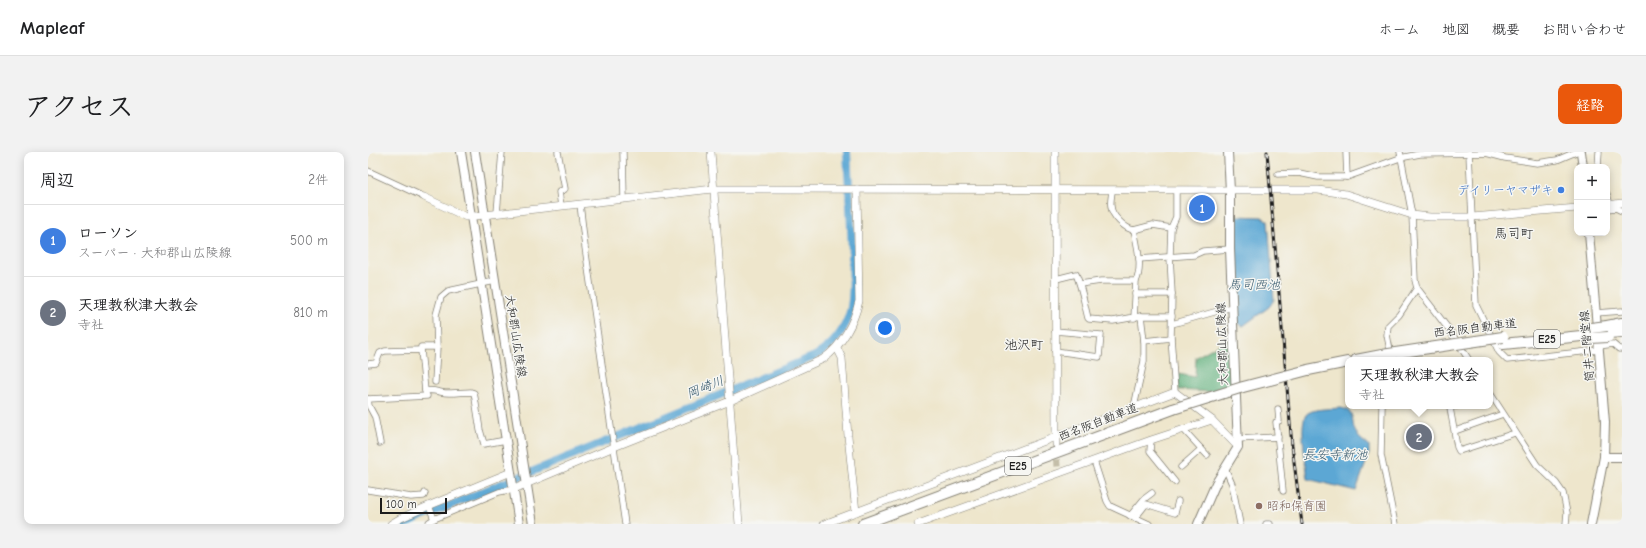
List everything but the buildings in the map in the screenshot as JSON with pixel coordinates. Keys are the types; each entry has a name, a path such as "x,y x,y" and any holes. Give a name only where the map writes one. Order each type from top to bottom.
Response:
{"highway":[{"name":"西名阪自動車道","path":"1503,341 1525,342 1591,333 1608,330 1622,324"},
{"name":"西名阪自動車道","path":"1608,330 1622,332"},
{"path":"1608,330 1622,336"},
{"name":"西名阪自動車道","path":"1395,357 1503,341 1591,333"},
{"name":"西名阪自動車道","path":"863,524 1133,423 1245,394 1345,363"},
{"name":"西名阪自動車道","path":"1308,374 1345,368"},
{"name":"西名阪自動車道","path":"881,524 1174,412"}],"main road":[{"path":"461,152 519,524"},
{"name":"大和郡山広陵線","path":"475,152 533,524"},
{"name":"大和郡山広陵線","path":"1228,152 1230,190 1230,250 1238,443"},
{"path":"1581,152 1583,164"},
{"name":"筒井二階堂線","path":"1589,236 1605,422 1604,457 1591,524"},
{"path":"1198,524 1238,443"},
{"path":"1604,457 1622,457"}],"street":[{"path":"497,213 502,152"},
{"path":"558,152 565,189 559,192 561,206"},
{"path":"623,152 624,199"},
{"path":"711,152 739,524"},
{"path":"1055,152 1056,441"},
{"path":"1346,152 1347,177"},
{"path":"1278,174 1299,173 1318,177 1347,177 1400,155 1486,153 1505,158 1537,163 1557,160 1576,152"},
{"path":"1598,164 1599,152"},
{"path":"1469,153 1476,305 1488,331 1503,357 1507,360 1599,348 1613,344 1619,349 1622,349"},
{"path":"1400,155 1412,215 1417,288 1450,331 1467,357"},
{"path":"368,171 466,217 713,189 1318,190 1346,194 1412,215 1443,218 1574,208"},
{"path":"429,524 429,522 434,519 729,399 823,359 838,348 853,318 859,301 856,189"},
{"path":"1112,190 1111,205 1114,214 1128,229 1134,230 1153,225 1171,228"},
{"path":"1176,190 1176,217 1171,228 1170,257 1172,294 1171,338 1175,392 1212,420 1238,443 1278,437"},
{"path":"1610,206 1622,203"},
{"path":"580,204 625,524"},
{"path":"1610,206 1622,210"},
{"path":"1134,230 1139,259 1134,318"},
{"path":"1139,259 1194,255 1203,251 1230,250"},
{"path":"1056,279 1076,274 1089,319 1113,321 1141,316 1172,316"},
{"path":"435,386 437,347 436,316 441,297 448,291 495,281"},
{"path":"1080,284 1101,282 1136,282"},
{"path":"1388,357 1386,330 1399,315 1417,288"},
{"path":"1135,294 1172,294"},
{"path":"1172,324 1232,307"},
{"path":"1596,313 1622,311"},
{"path":"1134,407 1144,361 1144,341 1141,316"},
{"path":"1055,331 1101,335 1099,356 1055,351"},
{"path":"1144,341 1171,338"},
{"path":"368,364 376,363 380,353 385,351 421,350 421,347 437,347"},
{"path":"838,348 842,358 856,512"},
{"path":"380,443 375,417 368,399 427,396 425,391 421,350"},
{"path":"435,386 451,394 467,392 474,393 480,430 484,444 506,440"},
{"path":"425,391 435,386"},
{"path":"824,524 1056,441 1134,407 1175,392"},
{"path":"1493,398 1537,465 1556,483 1563,493 1567,513 1566,524"},
{"path":"1278,409 1279,421 1276,422 1283,491"},
{"path":"1382,409 1381,455 1395,524"},
{"path":"1450,409 1457,447 1460,451 1515,432"},
{"path":"1455,432 1503,414"},
{"path":"918,524 1058,470 1094,461 1212,420"},
{"path":"1183,429 1207,455"},
{"path":"1151,440 1150,451 1175,482"},
{"path":"1182,466 1201,450"},
{"path":"1094,461 1110,506 1149,524"},
{"path":"1225,468 1232,484 1240,524"},
{"path":"391,524 429,506 512,473"},
{"path":"368,490 411,497 424,496 425,493"},
{"path":"1133,517 1144,499 1152,493"},
{"path":"1133,517 1146,504 1175,513 1178,501"},
{"path":"429,506 434,519"}],"green space":[{"path":"1229,339 1233,384 1211,392 1179,390 1178,374 1195,377 1196,357"}],"water":[{"name":"馬司西池","path":"1235,216 1262,217 1268,221 1274,300 1269,307 1243,326 1238,323 1234,268"},
{"name":"長安寺新池","path":"1341,408 1350,412 1358,436 1369,446 1369,454 1356,491 1308,479 1303,434 1305,417 1308,413 1315,410"}],"waterway":[{"name":"岡崎川","path":"404,524 815,356 827,348 837,338 845,326 852,305 852,241 847,152"}],"tunnel":[{"path":"1056,449 1057,467"}],"railway":[{"path":"1267,152 1292,446 1302,524"}],"place":[{"name":"デイリーヤマザキ","path":"1561,190"},
{"name":"ローソン","path":"1202,208"},
{"name":"天理教秋津大教会","path":"1419,437"},
{"name":"昭和保育園","path":"1259,506"}],"district":[{"name":"馬司町","path":"1514,233"},
{"name":"池沢町","path":"1024,344"}]}
